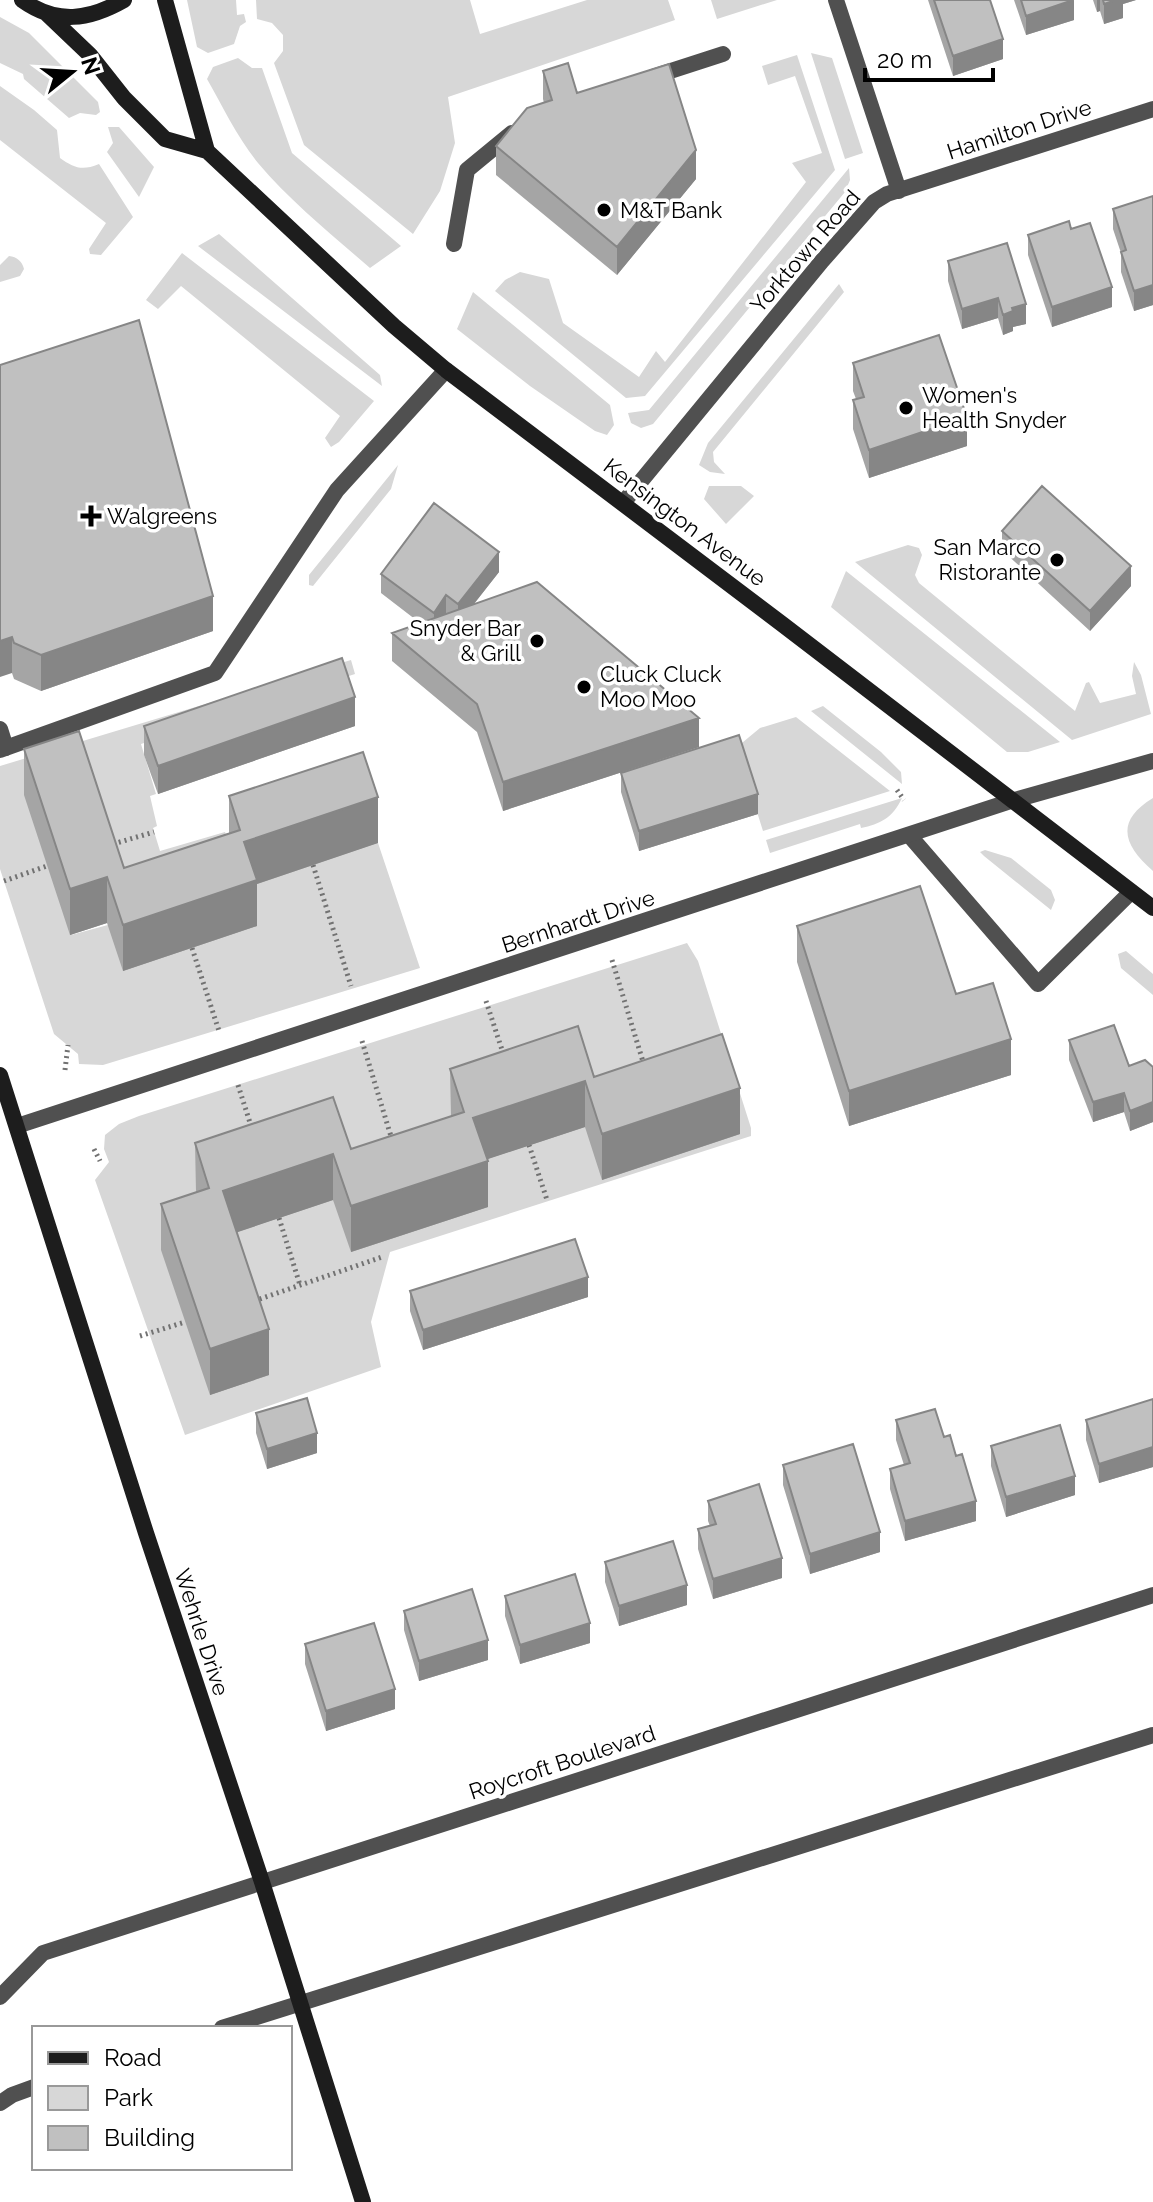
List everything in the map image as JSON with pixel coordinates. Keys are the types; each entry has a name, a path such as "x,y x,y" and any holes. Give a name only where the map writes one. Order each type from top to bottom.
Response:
{"street":[{"path":"19,1 47,14 74,18 101,13 124,0"},
{"path":"165,0 207,151"},
{"path":"836,0 899,191"},
{"name":"Kensington Avenue","path":"47,14 90,55 124,98 165,139 207,151 383,316 446,370 1153,908"},
{"path":"632,84 723,54"},
{"name":"Hamilton Drive","path":"899,191 1153,109"},
{"path":"454,244 467,170 521,126"},
{"name":"Yorktown Road","path":"623,503 843,237 874,202 899,191"},
{"path":"0,729 3,749 215,673 337,490 446,370"},
{"name":"Bernhardt Drive","path":"17,1126 1011,801 1153,761"},
{"path":"909,835 1038,984 1131,892"},
{"name":"Wehrle Drive","path":"0,1075 363,2202"},
{"name":"Roycroft Boulevard","path":"0,1997 43,1953 1153,1595"},
{"path":"228,2026 1153,1735"},
{"path":"0,2103 32,2088"}],"path":[{"path":"897,790 904,800"},
{"path":"102,847 154,832"},
{"path":"313,865 351,985"},
{"path":"4,881 47,866"},
{"path":"192,948 217,1027"},
{"path":"615,970 647,1073"},
{"path":"489,1008 507,1067"},
{"path":"65,1070 68,1045"},
{"path":"366,1054 396,1150"},
{"path":"239,1088 254,1137"},
{"path":"529,1145 547,1200"},
{"path":"94,1149 100,1161"},
{"path":"279,1218 300,1285"},
{"path":"246,1304 382,1257"},
{"path":"140,1336 185,1322"}],"green space":[{"path":"187,0 236,0 237,15 244,14 246,22 240,26 234,44 208,53 197,47"},
{"path":"256,0 470,0 480,34 587,0 668,0 675,20 448,97 455,143 440,191 413,234 304,145 274,63 283,51 283,35 272,23 257,19"},
{"path":"711,0 777,0 717,19"},
{"path":"0,17 29,33 98,102 100,112 96,115 80,113 69,118 24,79 23,74 0,63"},
{"path":"811,53 832,58 863,153 845,159"},
{"path":"797,55 835,170 645,396 626,398 495,291 505,280 520,272 549,279 563,323 639,377 656,351 665,362 806,182 792,163 822,153 795,76 768,85 762,66"},
{"path":"238,58 252,68 262,68 292,153 401,246 370,268 298,205 258,163 207,79 213,67"},
{"path":"0,86 57,130 60,158 78,167 99,164 133,217 101,255 90,254 89,249 106,223 0,140"},
{"path":"108,127 119,127 154,167 139,197 107,152 113,143"},
{"path":"849,168 850,180 845,192 653,424 641,428 631,423 628,413 649,410"},
{"path":"219,234 380,375 382,386 198,246"},
{"path":"182,253 374,401 339,442 331,447 325,438 340,416 181,286 158,309 146,300"},
{"path":"9,256 19,260 24,269 20,276 0,282 0,265"},
{"path":"839,284 844,292 713,452 714,462 725,474 710,472 699,465 708,443"},
{"path":"473,292 610,405 614,425 607,435 595,431 530,386 457,329"},
{"path":"398,465 391,489 313,586 309,585 309,575"},
{"path":"709,486 741,486 754,496 726,524 704,499"},
{"path":"908,545 919,548 922,555 915,575 919,583 1075,711 1089,682 1100,703 1136,694 1132,676 1134,662 1141,675 1151,714 1072,740 855,562"},
{"path":"846,571 1060,742 1028,752 1007,752 831,607"},
{"path":"351,660 355,674 141,744 156,794 150,796 157,826 153,828 160,851 225,832 229,842 71,935 244,888 378,843 420,968 103,1065 79,1064 78,1054 54,1034 0,869 0,766"},
{"path":"823,706 881,752 901,772 902,784 811,711"},
{"path":"796,717 890,791 763,831 745,774 719,762 760,728"},
{"path":"902,798 890,815 874,824 861,828 860,824 770,853 766,840"},
{"path":"1153,798 1153,871 1130,843 1128,824 1133,815"},
{"path":"985,850 1011,858 1051,890 1055,900 1051,910 980,852"},
{"path":"687,943 698,961 751,1136 390,1252 371,1322 381,1367 185,1435 95,1180 109,1162 104,1149 105,1135 119,1124 139,1116"},
{"path":"1126,951 1153,974 1153,995 1121,968 1118,954"}],"building":[{"path":"934,0 990,0 1003,39 953,56"},
{"path":"1021,0 1073,0 1026,16"},
{"name":"M&T Bank","path":"568,63 577,93 669,64 696,150 617,247 496,146 527,108 552,100 543,71"},
{"path":"1153,196 1153,285 1134,291 1121,252 1126,250 1113,209"},
{"path":"1069,221 1071,229 1090,223 1112,287 1052,307 1028,235"},
{"path":"1007,243 1026,304 1012,308 1013,311 1003,315 998,298 962,309 948,261"},
{"name":"Walgreens","path":"139,320 213,596 41,655 14,643 12,637 0,641 0,365"},
{"name":"Women's Health Snyder","path":"939,335 967,417 869,450 853,400 864,397 853,363"},
{"name":"San Marco Ristorante","path":"1042,486 1131,566 1090,611 1002,531"},
{"path":"434,503 499,552 458,604 446,595 434,613 381,574"},
{"path":"537,582 699,718 503,782 477,704 392,633"},
{"path":"342,658 355,697 158,766 144,726"},
{"path":"79,731 124,868 240,830 229,796 363,752 378,797 244,842 257,880 123,925 107,877 70,889 24,749"},
{"path":"739,735 758,794 639,831 621,773"},
{"path":"920,886 956,994 993,983 1011,1039 849,1091 797,926"},
{"path":"1114,1025 1129,1066 1145,1060 1153,1067 1153,1102 1130,1111 1124,1093 1093,1102 1069,1040"},
{"path":"578,1026 594,1077 722,1034 740,1088 602,1134 585,1081 473,1118 488,1161 351,1206 333,1154 223,1191 269,1329 210,1349 161,1204 209,1188 195,1143 333,1097 351,1149 464,1112 450,1069"},
{"path":"575,1239 588,1277 423,1330 410,1291"},
{"path":"307,1398 317,1433 267,1449 256,1413"},
{"path":"1153,1399 1153,1447 1099,1464 1086,1420"},
{"path":"935,1409 944,1437 950,1435 956,1456 962,1454 976,1501 905,1521 890,1469 910,1463 896,1420"},
{"path":"1060,1425 1075,1476 1006,1497 991,1446"},
{"path":"853,1444 880,1532 810,1554 783,1465"},
{"path":"759,1484 782,1558 713,1579 698,1529 716,1524 708,1501"},
{"path":"673,1541 687,1585 619,1606 605,1562"},
{"path":"575,1574 590,1623 520,1645 505,1596"},
{"path":"472,1589 488,1640 419,1661 404,1611"},
{"path":"374,1623 395,1689 326,1711 305,1644"}],"place":[{"name":"M&T Bank","path":"604,210"},
{"name":"Women's Health Snyder","path":"906,408"},
{"name":"Walgreens","path":"91,516"},
{"name":"San Marco Ristorante","path":"1057,560"},
{"name":"Snyder Bar & Grill","path":"537,641"},
{"name":"Cluck Cluck Moo Moo","path":"584,687"}]}
